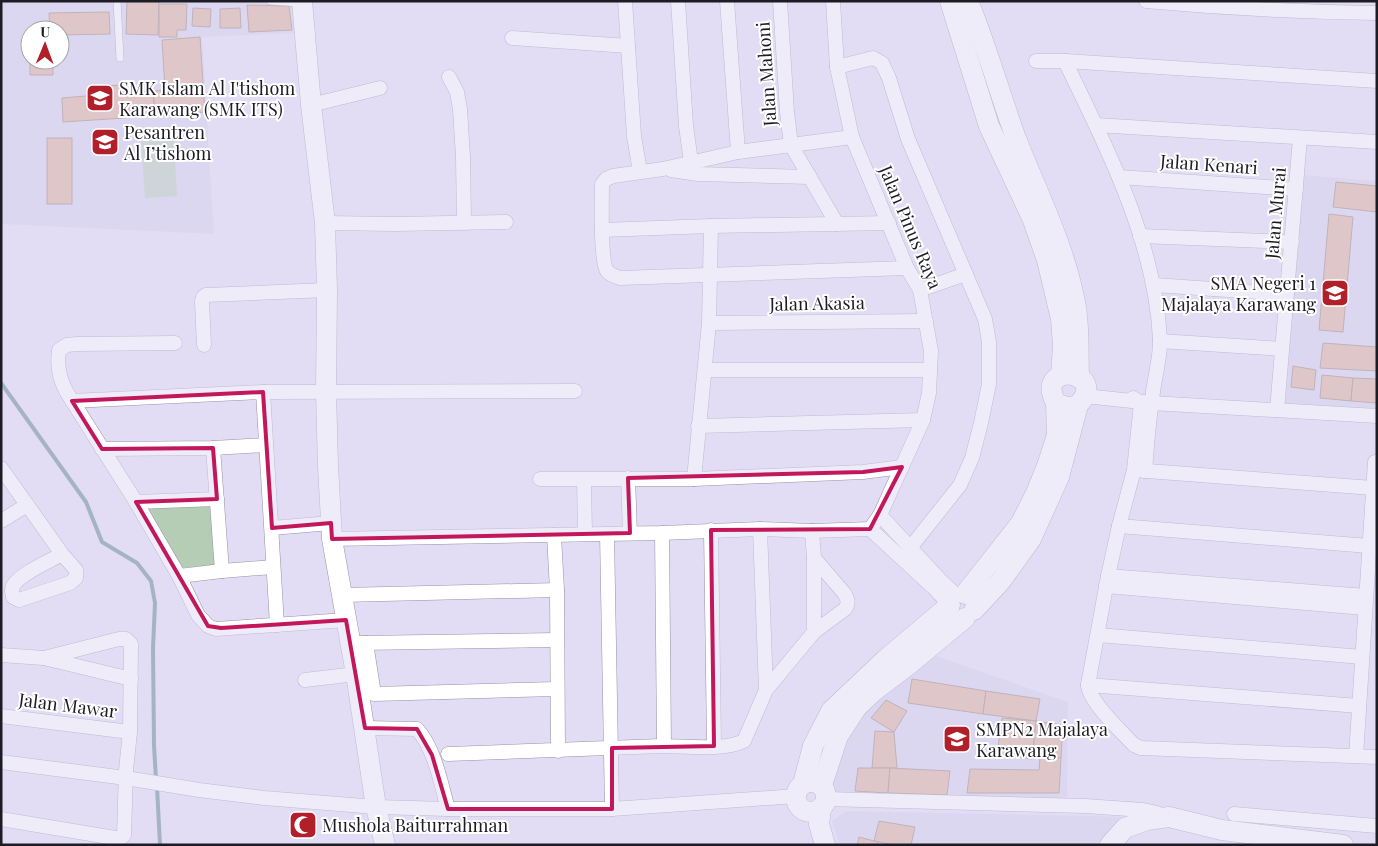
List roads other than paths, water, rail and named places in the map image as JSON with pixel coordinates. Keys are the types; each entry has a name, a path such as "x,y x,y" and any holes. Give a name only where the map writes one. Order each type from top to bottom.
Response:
{"street":[{"path":"625,1 634,136 640,172"},
{"path":"678,1 686,126 691,162"},
{"path":"727,1 738,152"},
{"name":"Jalan Mahoni","path":"780,1 791,145"},
{"name":"Jalan Pinus Raya","path":"833,1 837,67 852,137 888,223 920,290 931,351 930,393 923,420 880,515 870,529"},
{"path":"950,1 989,126 1033,220 1054,257"},
{"path":"962,604 1000,582 1031,540 1060,477 1078,389 1063,345 1052,225 1018,142 968,1"},
{"path":"1146,1 1328,7 1377,13"},
{"path":"302,2 311,105 325,223 327,290 326,392 331,531 346,620 359,643 374,694 556,689"},
{"path":"512,38 628,46"},
{"path":"837,67 873,58 882,63 896,98 908,139 985,319 989,342 988,384 972,458 960,485 910,548"},
{"path":"1036,61 1066,60 1377,81"},
{"path":"1066,60 1119,177 1140,236 1154,285 1160,341 1146,403 1139,470 1119,526 1107,581 1088,685 1090,696 1134,745 1141,748 1377,757"},
{"path":"449,77 457,92 460,109 464,223"},
{"path":"311,105 380,88"},
{"path":"1096,125 1377,142"},
{"path":"852,137 738,152 662,169 606,178 602,184 602,230 606,270 611,275 620,278 908,268"},
{"name":"Jalan Murai","path":"1277,410 1300,138"},
{"path":"791,145 837,224"},
{"path":"662,169 698,174 810,176"},
{"name":"Jalan Kenari","path":"1119,177 1296,189"},
{"path":"325,223 506,222"},
{"path":"602,230 888,223"},
{"path":"694,479 709,323 711,226"},
{"path":"1140,236 1292,242"},
{"path":"920,290 966,274"},
{"path":"1154,285 1287,294"},
{"path":"204,345 202,301 206,295 327,290"},
{"name":"Jalan Akasia","path":"709,323 926,321"},
{"path":"1160,341 1282,349"},
{"path":"174,343 67,345 59,350 58,369 61,380 72,400 180,576 198,615 208,626 216,629 346,620"},
{"path":"705,370 930,370"},
{"path":"813,845 812,797 838,736 857,707 874,691 907,666 962,604 1020,524 1036,493 1057,435 1056,403 1051,392 1052,385 1056,380 1078,389 1126,394 1146,403 1377,416"},
{"path":"1056,403 1070,408 1078,389"},
{"path":"72,400 263,392 574,391"},
{"path":"263,392 277,625"},
{"path":"698,426 923,420"},
{"path":"102,449 213,448 266,445"},
{"path":"213,448 222,571"},
{"path":"1356,756 1375,462"},
{"path":"540,479 694,479 863,472 902,467"},
{"path":"1,468 62,554 76,570 76,578 73,581 19,600 13,598 12,587 17,581 62,554"},
{"path":"1139,470 1373,488"},
{"path":"628,478 630,533"},
{"path":"584,480 585,534"},
{"path":"136,502 217,499"},
{"path":"1,521 27,505"},
{"path":"880,515 962,604"},
{"path":"1119,526 1369,546"},
{"path":"272,528 331,531 554,535 662,533 760,528 812,530 870,529 934,588 962,604"},
{"path":"760,528 766,690"},
{"path":"711,530 714,746"},
{"path":"812,530 814,632"},
{"path":"662,533 664,746"},
{"path":"607,534 612,809"},
{"path":"554,535 557,590 556,689 558,751"},
{"path":"448,754 664,746 714,746 735,745 744,741 766,690 814,632 844,609 848,602 844,592 814,558"},
{"path":"180,576 273,567"},
{"path":"1107,581 1366,602"},
{"path":"342,595 557,590"},
{"path":"1098,635 1362,657"},
{"path":"1,819 115,838 121,838 124,835 130,732 131,644 122,638 44,658"},
{"path":"359,643 556,640"},
{"path":"359,643 356,674 376,807 384,845"},
{"path":"1,655 44,658 131,679"},
{"path":"306,680 356,674"},
{"path":"1088,685 1359,706"},
{"name":"Jalan Mawar","path":"1,716 130,732"},
{"path":"365,728 417,729 427,742 440,777 448,809"},
{"path":"1,762 264,798 376,807 612,809 812,797 1085,806 1143,810 1157,813 1162,817 1222,830"},
{"path":"812,797 825,845"},
{"path":"1234,814 1377,826"},
{"path":"1110,845 1126,828 1147,820 1169,817"},
{"path":"1127,845 1145,832 1173,829 1222,830 1343,845"}],"lane":[{"path":"117,1 120,58"},
{"path":"270,1 302,2"}],"waterway":[{"path":"1,383 86,502 102,542 137,563 151,581 155,603 153,648 156,780"},
{"path":"157,787 160,845"}],"place":[{"name":"SMK Islam Al I'tishom Karawang (SMK ITS)","path":"100,98"},
{"name":"Pesantren Al I’tishom","path":"105,142"},
{"name":"SMA Negeri 1 Majalaya Karawang","path":"1335,293"},
{"name":"SMPN2 Majalaya Karawang","path":"957,739"},
{"name":"Mushola Baiturrahman","path":"303,825"}]}
